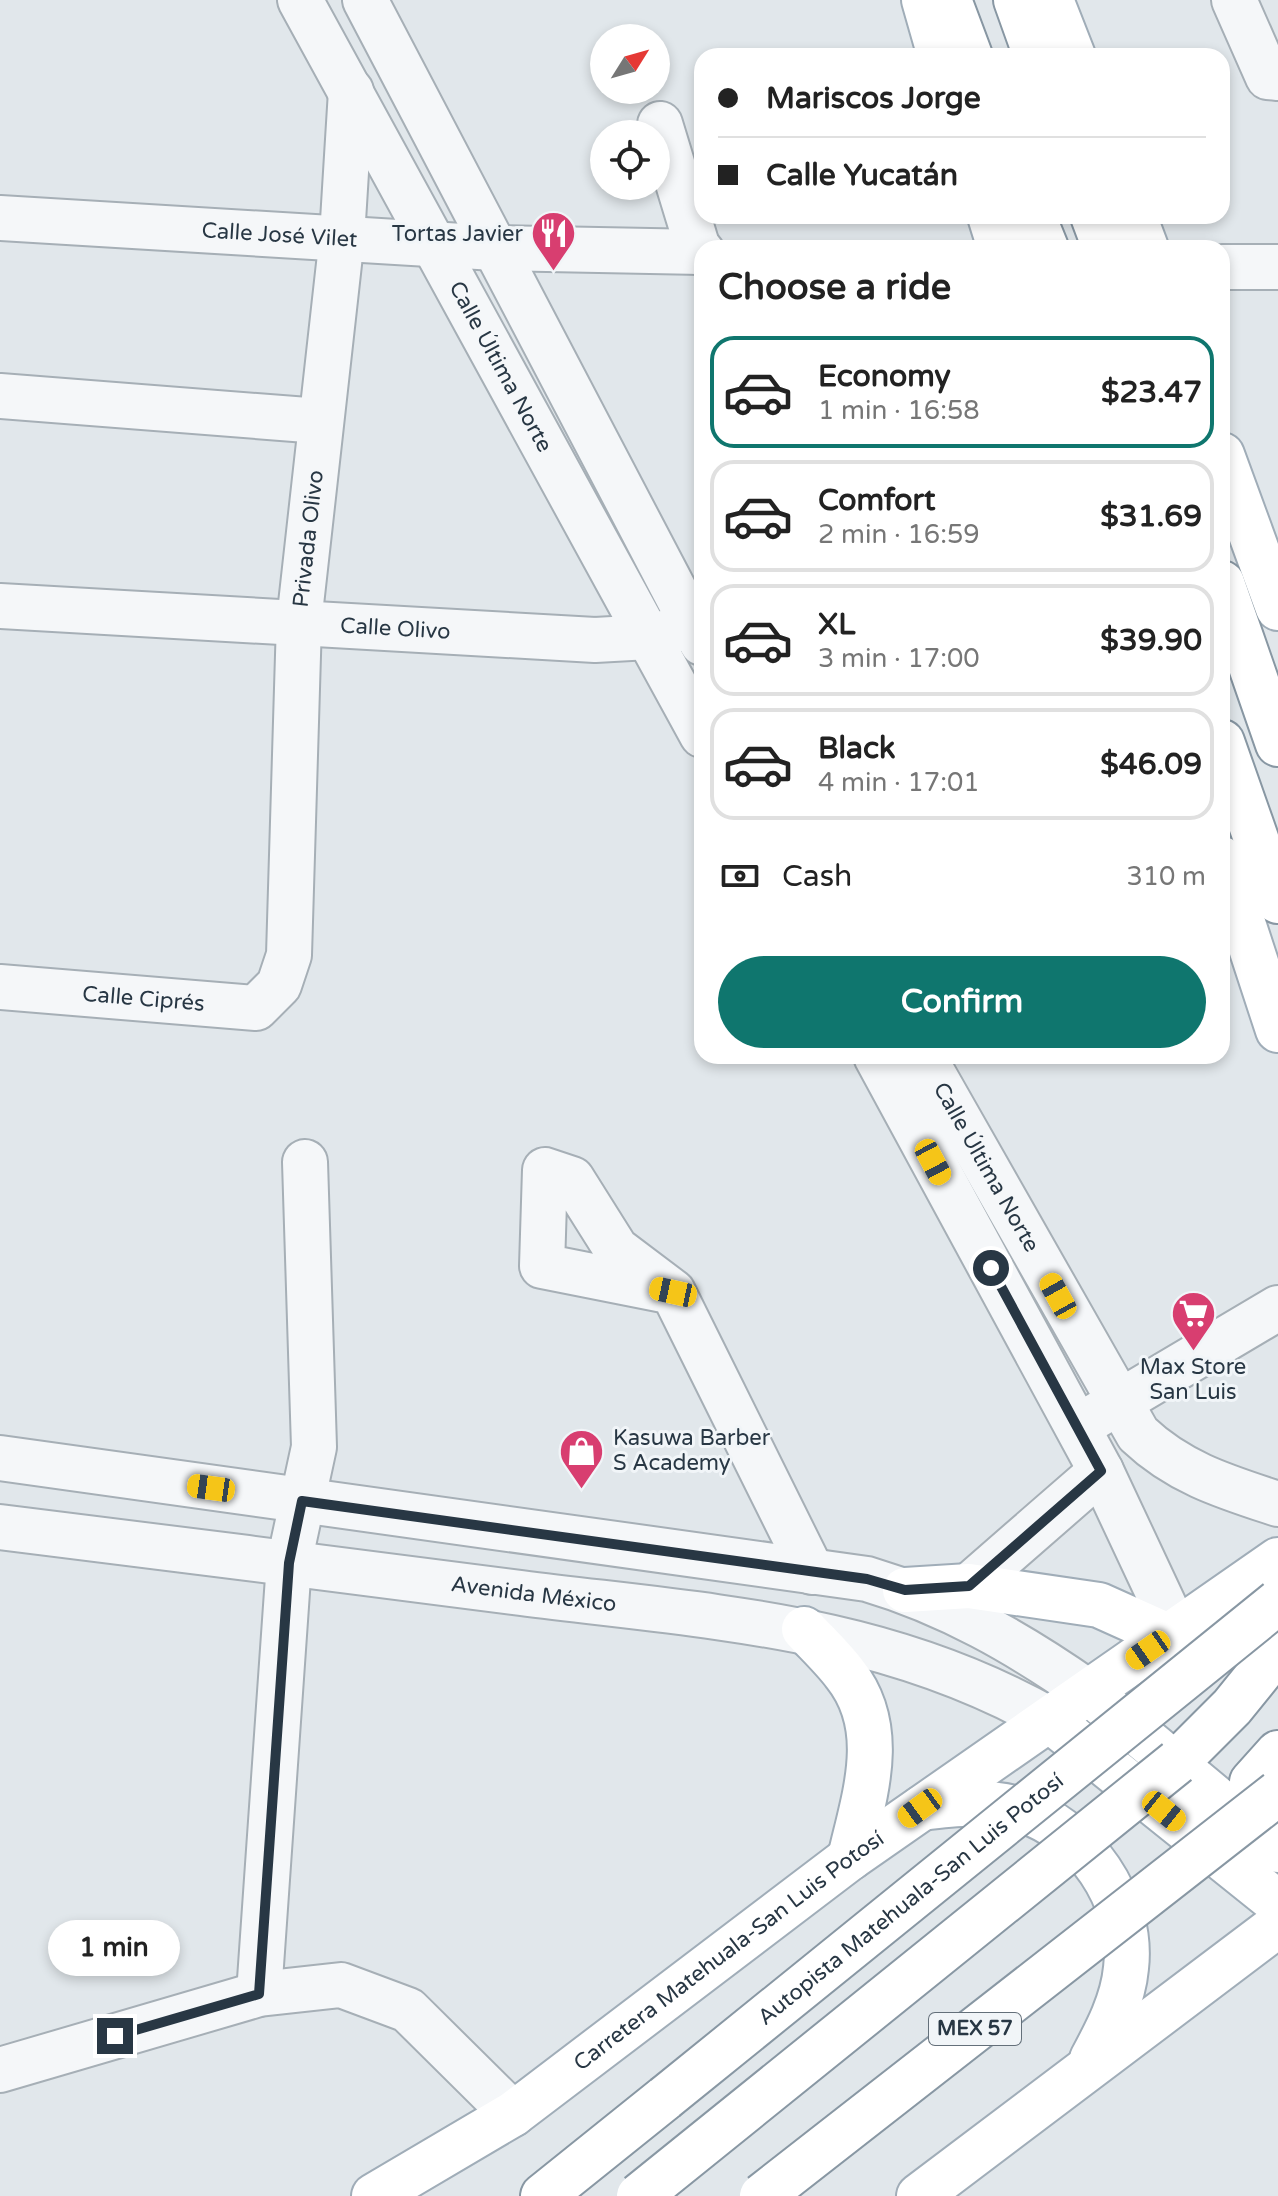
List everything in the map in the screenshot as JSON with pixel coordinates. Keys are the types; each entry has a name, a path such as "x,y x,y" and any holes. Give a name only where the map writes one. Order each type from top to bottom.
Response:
{"main road":[{"path":"924,0 938,48"},
{"path":"949,0 967,48"},
{"path":"1016,0 1033,48"},
{"path":"1051,0 1070,48"},
{"path":"1230,477 1278,608"},
{"path":"1230,606 1278,744"},
{"path":"1230,777 1260,908 1278,1030"},
{"path":"1230,869 1260,908 1258,930 1278,940"},
{"name":"Carretera Matehuala-San Luis Potosí","path":"374,2196 513,2114 850,1858 1278,1560"},
{"path":"905,1590 969,1586 1099,1605 1172,1633"},
{"name":"Autopista Matehuala-San Luis Potosí","path":"543,2196 1278,1602"},
{"path":"804,1629 847,1676 860,1698 870,1726 871,1757 850,1858"},
{"path":"639,2196 1177,1762 1232,1707 1278,1650"},
{"path":"1088,1692 1278,1850"},
{"path":"1050,1720 1278,1903"},
{"path":"1188,1862 1278,1753"},
{"name":"MEX 57","path":"762,2196 1278,1793"},
{"path":"920,1808 969,1802 1019,1809 1065,1832 1101,1870 1122,1916 1127,1967 1114,2017 1089,2065"},
{"path":"919,2196 1278,1925"}],"street":[{"name":"Calle Última Norte","path":"300,0 694,720"},
{"path":"365,0 694,628"},
{"path":"1234,0 1268,77 1278,78"},
{"name":"Privada Olivo","path":"279,985 289,955 299,622 342,237 351,91"},
{"path":"670,156 696,240"},
{"name":"Calle José Vilet","path":"0,218 495,248 694,252"},
{"path":"1230,267 1278,267"},
{"path":"0,396 320,421"},
{"name":"Calle Olivo","path":"0,606 595,640 694,634"},
{"name":"Calle Ciprés","path":"0,987 256,1008 279,985"},
{"name":"Calle Última Norte","path":"880,1064 1101,1471 1172,1633"},
{"name":"Calle Última Norte","path":"928,1064 1138,1434 1163,1458 1204,1479 1278,1504"},
{"path":"259,1994 289,1563 314,1447 305,1162"},
{"path":"673,1292 812,1572"},
{"path":"1077,1428 1278,1308"},
{"path":"0,1458 867,1579 905,1590 999,1633 1088,1692"},
{"path":"969,1586 1101,1471"},
{"name":"Avenida México","path":"0,1527 804,1629 942,1667 1006,1695 1050,1720"},
{"path":"0,2070 259,1994 341,1985 408,2010 513,2114"}],"place":[{"name":"Tortas Javier","path":"554,273"},
{"name":"Max Store San Luis","path":"1193,1353"},
{"name":"Kasuwa Barber S Academy","path":"582,1490"}],"route":[{"path":"115,2036 259,1994 289,1563 302,1501 867,1579 905,1590 969,1586 1101,1471 991,1268"}]}
